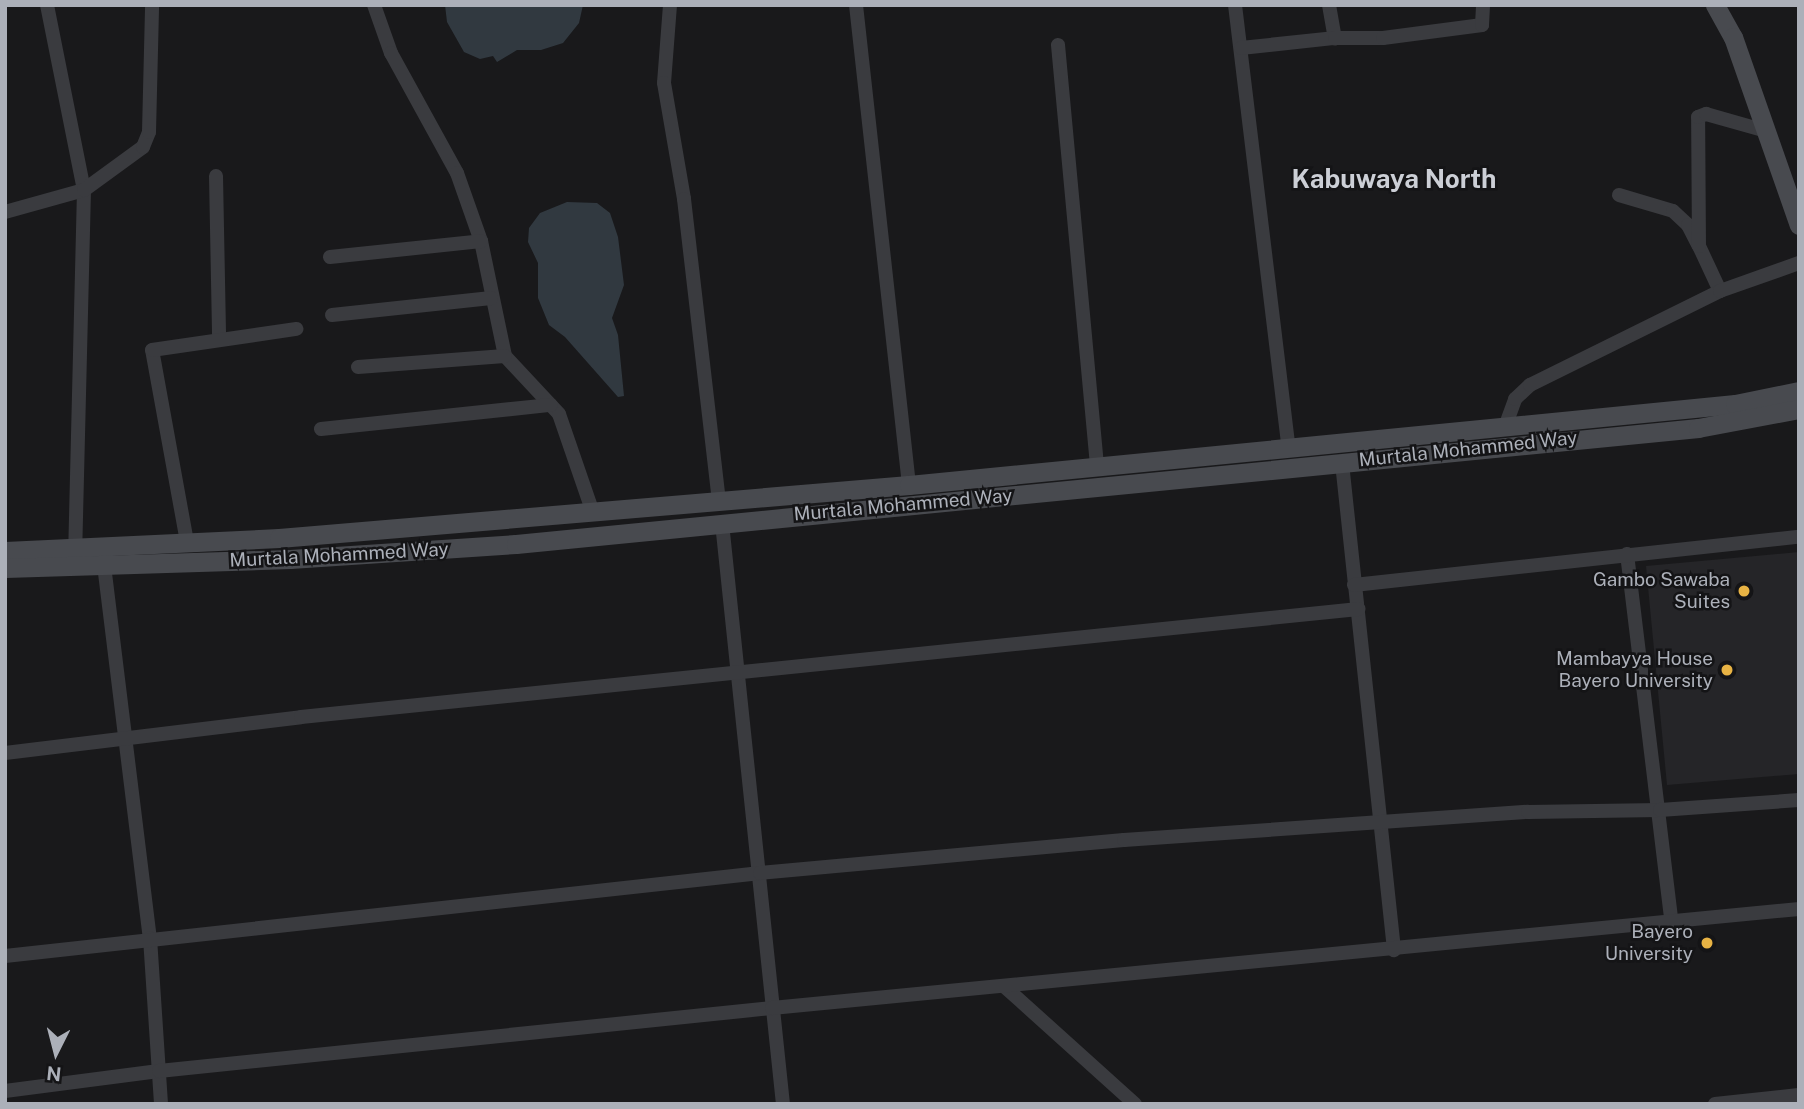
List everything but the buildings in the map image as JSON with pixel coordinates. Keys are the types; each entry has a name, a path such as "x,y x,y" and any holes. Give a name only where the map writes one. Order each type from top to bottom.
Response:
{"main road":[{"path":"1715,5 1733,37 1798,220"},
{"name":"Murtala Mohammed Way","path":"5,551 75,550 593,513 909,485 1735,404 1799,391"},
{"name":"Murtala Mohammed Way","path":"5,568 404,552 1698,428 1799,409"}],"street":[{"path":"47,5 84,191 75,550"},
{"path":"5,212 84,191 147,141 152,5"},
{"path":"374,5 391,53 457,173 481,241 505,356 551,405 569,436 593,513"},
{"path":"670,5 664,83 684,199 719,501"},
{"path":"856,5 909,485"},
{"path":"1236,5 1288,446"},
{"path":"1329,5 1335,38"},
{"path":"1241,48 1335,38 1383,38 1482,25 1483,5"},
{"path":"1058,45 1097,466"},
{"path":"1699,246 1698,117 1706,114 1766,131"},
{"path":"216,176 219,338"},
{"path":"1619,195 1673,211 1688,225 1720,291"},
{"path":"330,257 481,241"},
{"path":"1505,427 1515,400 1530,385 1720,291 1799,263"},
{"path":"332,315 491,298"},
{"path":"187,542 152,350 219,338 296,329"},
{"path":"358,367 505,356"},
{"path":"321,429 551,405"},
{"path":"1342,463 1394,950"},
{"path":"722,523 783,1104"},
{"path":"1354,585 1799,537"},
{"path":"1627,554 1672,924"},
{"path":"104,565 150,937 161,1104"},
{"path":"5,753 125,741 301,717 737,675 1357,609"},
{"path":"5,956 150,937 760,873 1125,840 1380,825 1528,812 1660,810 1799,800"},
{"path":"5,1091 159,1071 772,1008 1672,924 1799,909"},
{"path":"1005,987 1135,1104"},
{"path":"1715,1104 1772,1101 1799,1095"}],"shaded area":[{"path":"445,5 583,5 579,23 563,43 541,50 517,50 497,62 493,56 480,59 464,52 447,22"},
{"path":"567,202 597,203 610,213 618,237 624,285 612,318 618,335 624,396 618,397 565,337 549,325 538,298 538,263 528,242 529,228 540,213"},
{"name":"Mambayya House Bayero University","path":"1799,552 1799,774 1667,785 1646,566"}],"place":[{"name":"Gambo Sawaba Suites","path":"1744,591"},
{"name":"Mambayya House Bayero University","path":"1727,670"},
{"name":"Bayero University","path":"1707,943"}],"district":[{"name":"Kabuwaya North","path":"1394,179"}]}
